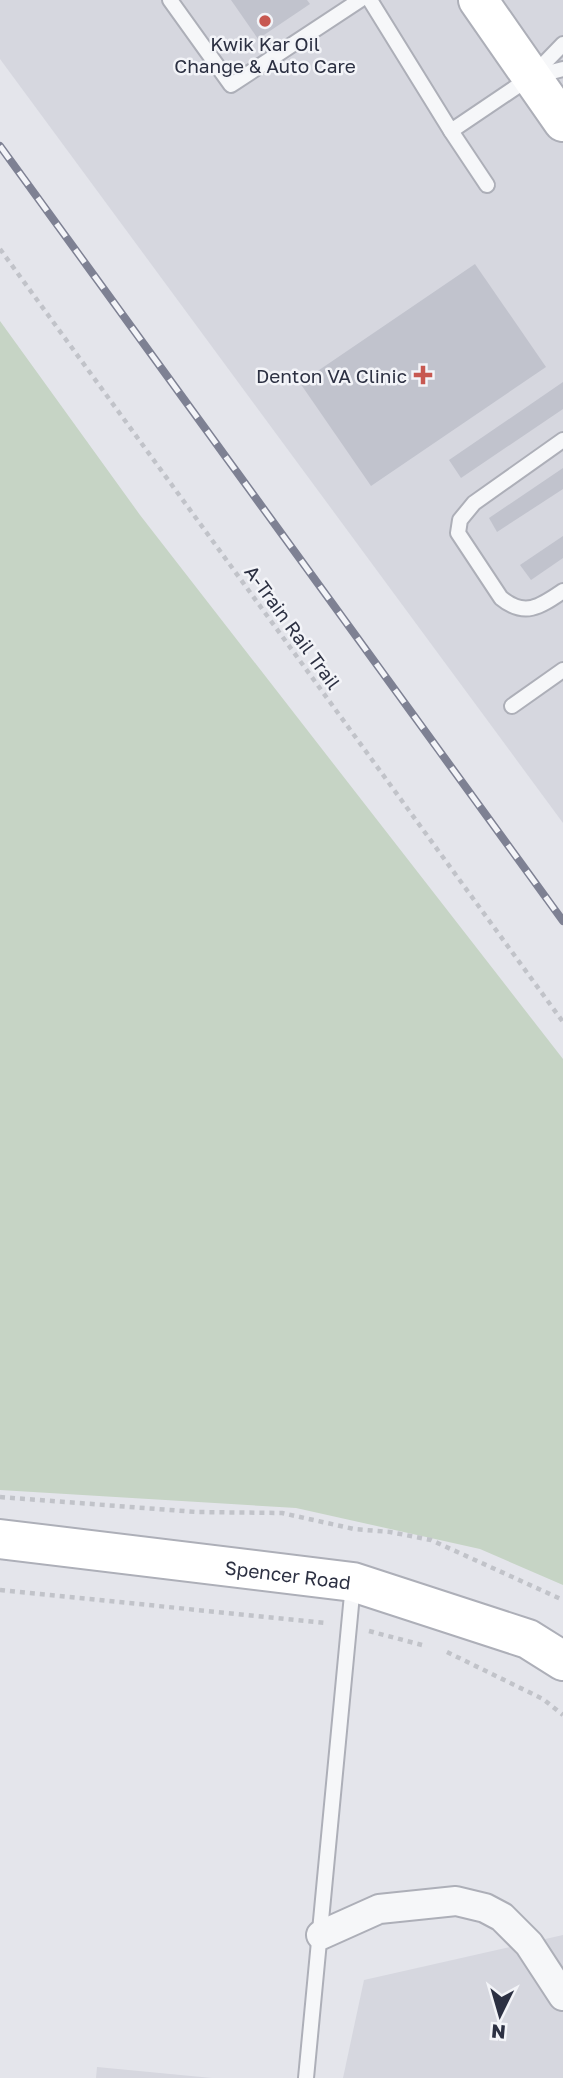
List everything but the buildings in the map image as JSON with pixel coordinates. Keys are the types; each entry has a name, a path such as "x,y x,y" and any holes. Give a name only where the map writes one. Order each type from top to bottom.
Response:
{"street":[{"path":"478,0 547,73 563,122"},
{"name":"Spencer Road","path":"0,1539 353,1583 528,1639 563,1661"},
{"path":"321,1935 379,1909 456,1901 485,1908 502,1917 529,1944 563,1996"}],"lane":[{"path":"170,0 231,85 360,0"},
{"path":"370,0 487,185"},
{"path":"452,131 547,73 563,44"},
{"path":"563,439 474,503 460,520 458,533 501,598 509,605 528,608 541,606 563,591"},
{"path":"512,706 563,670"},
{"path":"306,2078 353,1583"}],"path":[{"name":"A-Train Rail Trail","path":"0,248 563,1022"},
{"path":"0,1497 196,1512 282,1513 354,1529 390,1532 431,1541 563,1600"},
{"path":"0,1590 349,1625 429,1647"},
{"path":"443,1650 543,1699 563,1715"}],"shaded area":[{"path":"0,0 563,0 563,823 0,59"},
{"path":"563,1935 563,2078 343,2078 364,1980"},
{"path":"97,2067 212,2078 96,2078"}],"green space":[{"path":"0,321 140,515 563,1059 563,1585 480,1549 296,1508 0,1490"}],"railway":[{"path":"0,146 563,921"}],"place":[{"name":"Kwik Kar Oil Change & Auto Care","path":"265,21"},
{"name":"Denton VA Clinic","path":"423,375"}]}
